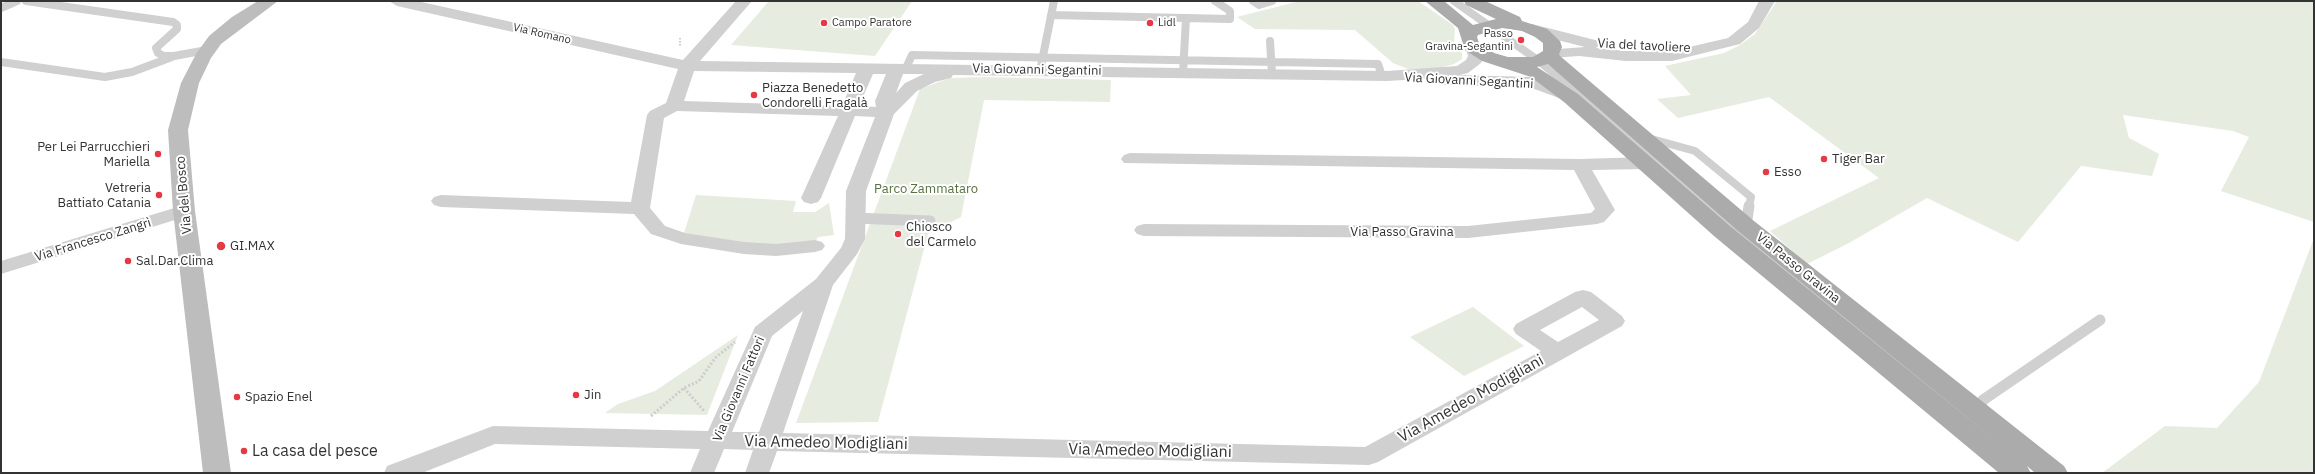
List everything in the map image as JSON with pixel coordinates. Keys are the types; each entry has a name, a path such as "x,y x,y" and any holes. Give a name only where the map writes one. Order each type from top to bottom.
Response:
{"main road":[{"name":"Via del Bosco","path":"217,473 184,211 178,130 190,83 207,50 214,40 232,26 270,1"},
{"path":"1433,1 1466,25 1472,42 1488,58 1531,60 1553,47 1551,42 1529,28 1472,1"},
{"path":"1472,42 1476,28 1488,24 1510,24 1529,28"},
{"name":"Via Passo Gravina","path":"1531,60 1545,78 1571,98 1728,236 2017,473"},
{"name":"Via Passo Gravina","path":"1531,60 1554,60 1746,226 2054,473"}],"street":[{"name":"Via Romano","path":"397,1 687,66"},
{"path":"674,106 687,66 744,1"},
{"name":"Via del tavoliere","path":"1531,60 1580,52 1672,56 1724,45 1742,35 1754,25 1768,1"},
{"name":"Via del tavoliere","path":"1529,28 1578,41 1608,46 1702,49"},
{"name":"Via Giovanni Segantini","path":"1385,76 1444,73 1462,70 1473,63 1476,56 1472,42"},
{"path":"1465,81 1497,76 1531,60"},
{"name":"Via Giovanni Segantini","path":"687,66 964,69 1041,64 1272,68 1465,81 1531,82 1571,98"},
{"path":"810,198 867,68"},
{"path":"815,246 776,250 744,248 681,238 658,230 640,208 656,115 674,106 886,112 884,101 901,68"},
{"name":"Via Giovanni Fattori","path":"702,473 763,332 824,284 850,250 855,239 854,218 856,191 886,112 902,94 915,85 929,78 964,69"},
{"path":"1130,159 1580,165 1645,163"},
{"name":"Via Passo Gravina","path":"1144,230 1468,232 1598,218 1605,210 1580,165"},
{"path":"441,201 640,208"},
{"name":"Via Francesco Zangrì","path":"1,268 184,211"},
{"name":"Via Giovanni Fattori","path":"757,473 824,284"},
{"name":"Via Amedeo Modigliani","path":"396,473 493,435 1369,456 1556,352"}],"lane":[{"path":"1,8 17,1"},
{"path":"26,1 173,22 177,25 176,28 156,48 158,53 164,56 174,56 207,50"},
{"path":"901,68 912,55 1041,64 1054,1"},
{"path":"1051,15 1230,18 1230,11 1215,1"},
{"path":"1253,1 1259,5 1272,1"},
{"path":"1454,1 1488,24 1735,229 1999,443"},
{"path":"1183,66 1186,18"},
{"path":"1270,41 1272,68"},
{"path":"1,62 105,77 132,72 174,56"},
{"path":"854,218 930,221"},
{"path":"1977,411 1983,400 2100,320"}],"path":[{"path":"651,416 684,388 699,381 715,358 739,339"},
{"path":"684,388 708,415"}],"green space":[{"name":"Campo Paratore","path":"769,1 912,1 875,56 731,45"},
{"path":"1300,1 1418,1 1453,25 1455,29 1454,42 1462,53 1462,59 1454,64 1436,69 1408,69 1393,63 1355,30 1255,29 1237,17"},
{"path":"1777,1 2314,1 2314,222 2221,191 2249,137 2233,131 2123,115 2129,138 2159,154 2152,176 2081,166 2018,242 1927,198 1849,243 1807,264 1770,231 1879,178 1769,97 1678,118 1657,99 1691,95 1665,66 1724,53 1740,45 1755,34"},
{"name":"Parco Zammataro","path":"984,77 1111,80 1110,102 984,100 961,217 928,234 878,422 796,423 920,89 950,78"},
{"path":"696,195 796,201 793,212 815,212 829,203 834,235 818,237 815,242 782,245 749,244 684,233"},
{"path":"2314,238 2314,473 2102,473 2165,426 2217,428 2259,382"},
{"path":"1473,307 1524,346 1464,376 1410,337"},
{"path":"738,335 707,415 605,413 618,404 655,391"}],"place":[{"name":"Campo Paratore","path":"824,23"},
{"name":"Lidl","path":"1150,23"},
{"name":"Passo Gravina-Segantini","path":"1521,40"},
{"name":"Piazza Benedetto Condorelli Fragalà","path":"754,95"},
{"name":"Per Lei Parrucchieri Mariella","path":"158,154"},
{"name":"Tiger Bar","path":"1824,159"},
{"name":"Esso","path":"1766,172"},
{"name":"Vetreria Battiato Catania","path":"159,195"},
{"name":"Chiosco del Carmelo","path":"898,234"},
{"name":"GI.MAX","path":"221,246"},
{"name":"Sal.Dar.Clima","path":"128,261"},
{"name":"Jin","path":"576,395"},
{"name":"Spazio Enel","path":"237,397"},
{"name":"La casa del pesce","path":"244,451"}]}
